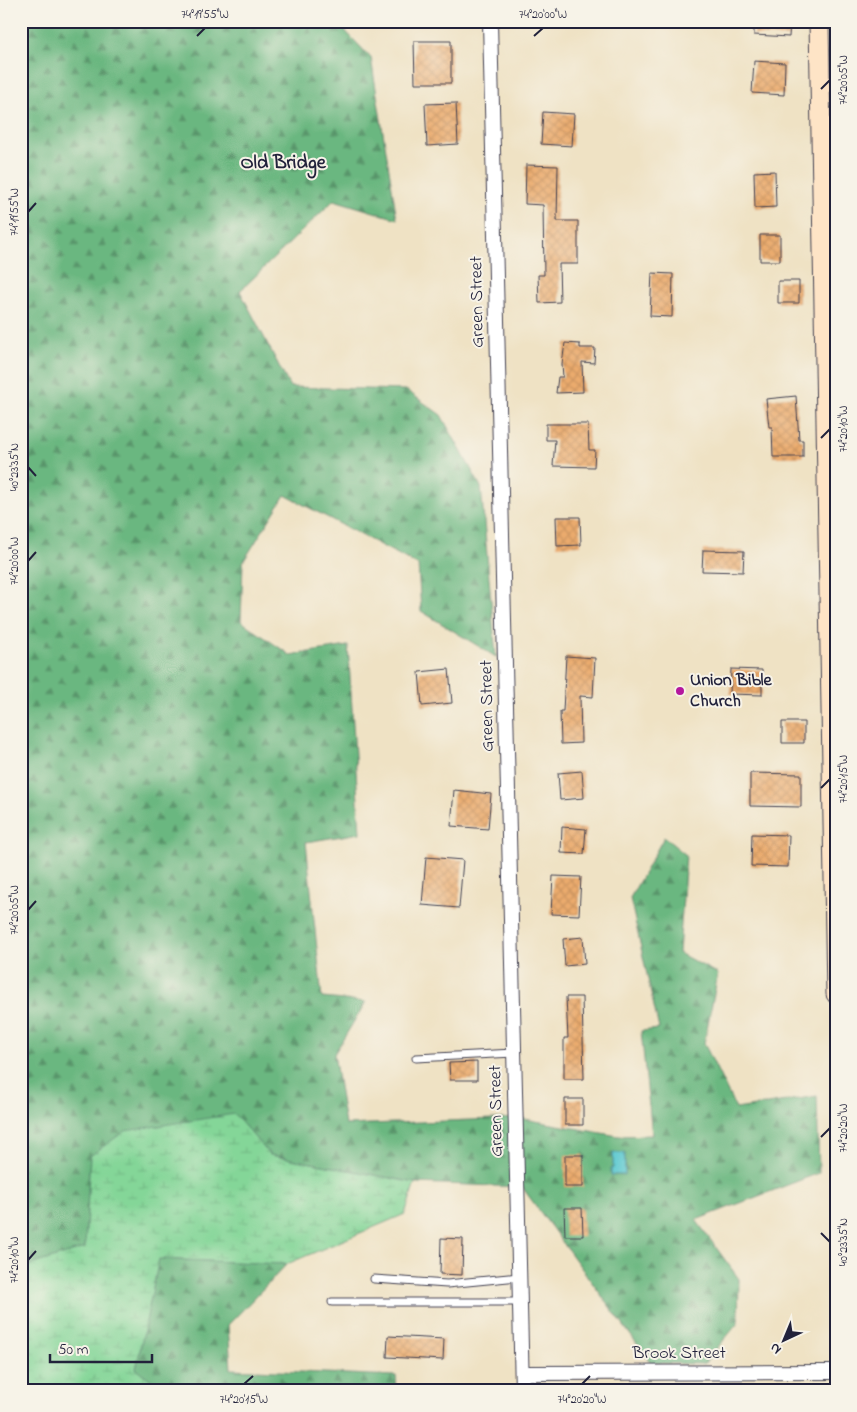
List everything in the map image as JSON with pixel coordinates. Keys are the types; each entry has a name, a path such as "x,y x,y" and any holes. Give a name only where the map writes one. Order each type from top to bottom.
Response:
{"street":[{"name":"Green Street","path":"490,21 522,1391"},
{"path":"819,21 836,994"},
{"name":"Brook Street","path":"522,1373 836,1372"}],"lane":[{"path":"416,1058 514,1053"},
{"path":"374,1279 447,1284 519,1277"},
{"path":"332,1302 520,1302"}],"green space":[{"path":"21,21 336,21 371,58 397,219 334,200 240,291 290,387 406,390 441,415 481,487 496,657 421,611 418,565 285,495 243,562 241,621 290,655 348,646 360,833 306,842 322,998 366,1002 334,1054 345,1125 519,1118 618,1136 652,1135 641,1031 659,1029 630,898 664,837 686,855 679,953 718,974 704,1043 736,1109 817,1096 819,1173 696,1220 739,1279 738,1323 704,1364 651,1363 522,1187 415,1183 270,1155 234,1114 90,1155 85,1248 21,1268"},
{"path":"234,1114 270,1155 415,1183 405,1214 287,1264 159,1259 136,1369 167,1391 21,1391 21,1268 85,1248 90,1156 125,1131"},
{"path":"159,1259 287,1264 228,1325 231,1369 396,1376 397,1391 167,1391 136,1369"}],"water":[{"path":"613,1153 625,1153 625,1175 611,1175"}],"building":[{"path":"754,21 790,21 789,37 754,35"},
{"path":"414,41 451,41 451,83 415,83"},
{"path":"754,61 785,63 784,95 752,93"},
{"path":"456,103 458,144 427,146 425,104"},
{"path":"543,112 574,114 572,146 541,144"},
{"path":"526,165 558,166 557,221 578,221 578,264 559,264 560,302 539,303 538,275 544,275 543,205 525,204"},
{"path":"775,171 776,207 755,208 754,172"},
{"path":"760,235 780,235 780,261 760,261"},
{"path":"652,273 673,274 672,317 650,316"},
{"path":"778,281 799,281 799,303 778,303"},
{"path":"565,343 580,344 580,348 595,348 594,363 582,362 583,392 556,393 558,377 563,377 562,364"},
{"path":"796,396 799,440 803,440 803,457 773,457 772,427 769,427 766,399"},
{"path":"546,424 588,424 589,450 595,450 594,467 553,466 555,440 546,440"},
{"path":"556,517 580,517 581,545 557,546"},
{"path":"703,550 744,551 743,572 702,571"},
{"path":"566,656 595,658 593,697 580,696 581,743 561,744 560,711 563,711"},
{"path":"449,669 452,703 422,706 419,672"},
{"path":"731,669 762,670 762,695 730,694"},
{"path":"782,722 804,722 804,743 782,743"},
{"path":"582,771 584,798 560,800 558,773"},
{"path":"750,773 801,774 801,807 750,806"},
{"path":"454,790 491,794 488,829 451,826"},
{"path":"562,827 586,829 584,854 561,853"},
{"path":"752,834 789,835 788,867 751,866"},
{"path":"426,857 463,860 459,908 422,905"},
{"path":"553,876 581,877 579,915 551,914"},
{"path":"583,937 585,964 565,966 563,939"},
{"path":"566,997 582,997 584,1079 564,1079 564,1038 568,1038"},
{"path":"477,1062 477,1080 450,1080 449,1063"},
{"path":"565,1099 583,1099 583,1125 565,1125"},
{"path":"565,1155 583,1155 583,1187 565,1187"},
{"path":"564,1208 582,1208 583,1236 565,1236"},
{"path":"441,1238 463,1239 462,1275 440,1274"},
{"path":"388,1336 444,1339 443,1360 387,1357"}],"place":[{"name":"Union Bible Church","path":"680,691"}],"district":[{"name":"Old Bridge","path":"283,163"}]}
